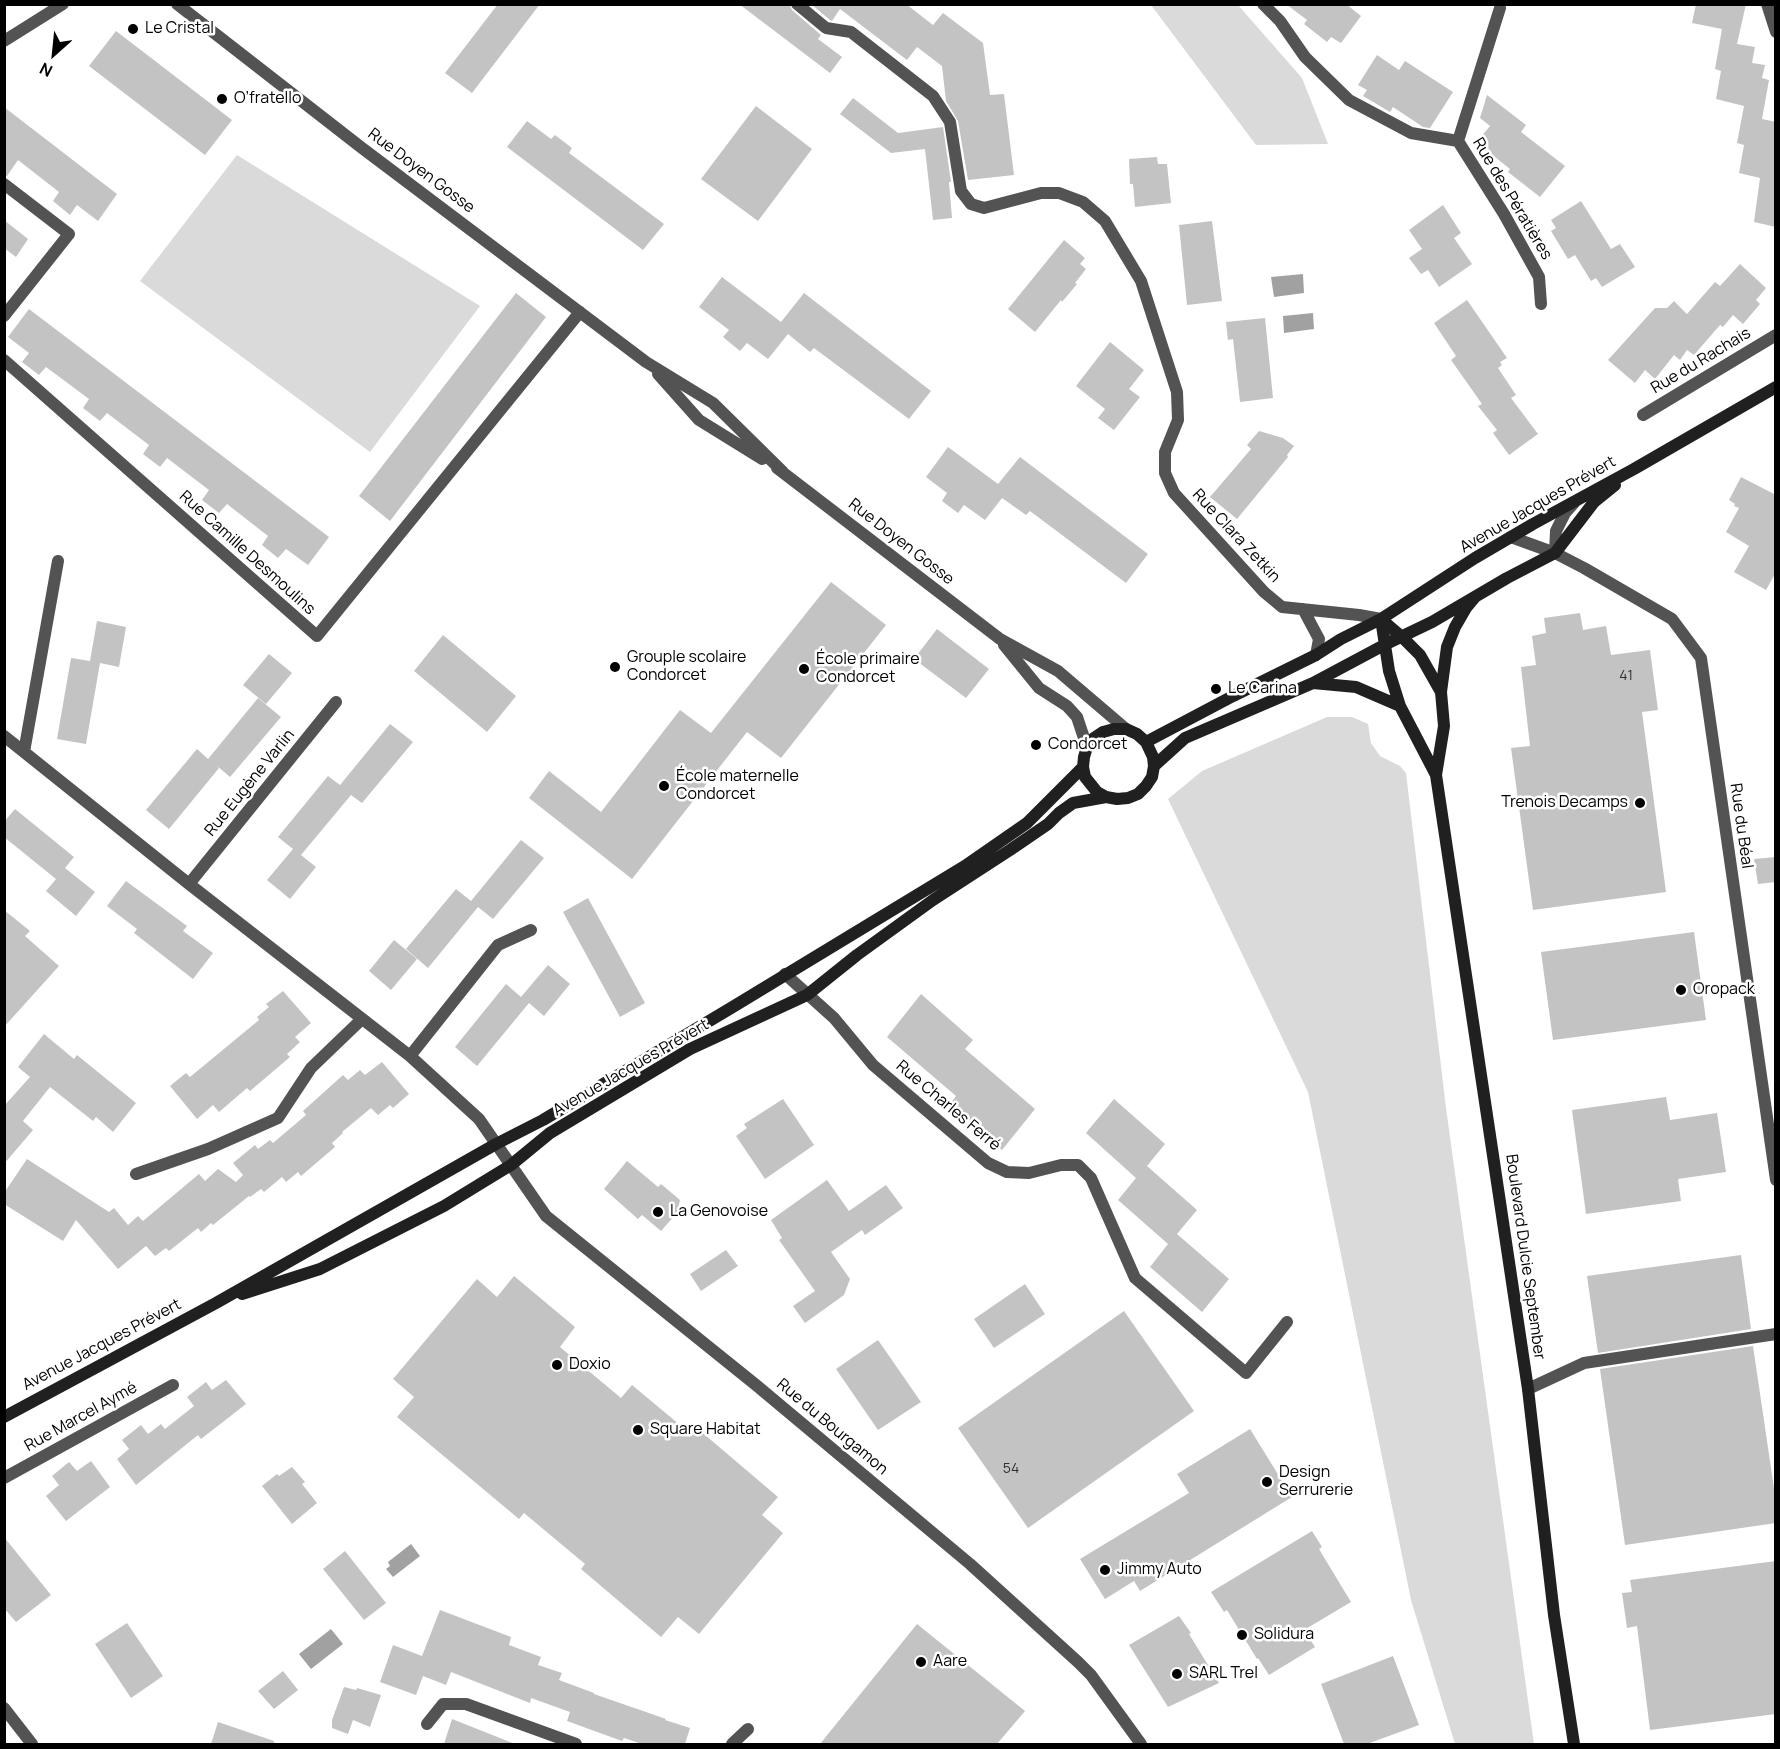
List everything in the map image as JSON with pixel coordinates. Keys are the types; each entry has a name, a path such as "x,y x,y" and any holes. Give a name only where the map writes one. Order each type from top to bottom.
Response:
{"main road":[{"path":"1635,469 1776,387"},
{"name":"Avenue Jacques Prévert","path":"1146,742 1316,656 1341,639 1381,619 1475,558 1635,469"},
{"name":"Avenue Jacques Prévert","path":"1154,766 1185,738 1313,683 1432,622 1555,553 1594,502 1635,469"},
{"name":"Boulevard Dulcie September","path":"1476,596 1455,627 1447,647 1441,692 1444,726 1436,775 1528,1389 1554,1615 1574,1744"},
{"name":"Boulevard Dulcie September","path":"1381,619 1420,655 1441,692"},
{"name":"Boulevard Dulcie September","path":"1381,619 1389,671 1400,705 1436,775"},
{"path":"1313,683 1356,687 1400,705"},
{"path":"1126,729 1137,734 1146,742 1151,749 1154,766 1152,777 1138,794 1128,798 1106,797 1090,785 1083,767 1087,747 1094,738 1103,732 1126,729"},
{"name":"Avenue Jacques Prévert","path":"4,1417 216,1303 496,1144 543,1120 785,975 965,866 1027,823 1083,767"},
{"name":"Avenue Jacques Prévert","path":"216,1303 320,1269 444,1206 511,1165 550,1133 690,1049 807,995 914,913 1048,824 1073,803 1106,797"}],"street":[{"path":"4,41 63,4"},
{"name":"Rue Doyen Gosse","path":"177,4 353,141 646,362 712,403 783,472"},
{"name":"Rue Clara Zetkin","path":"798,4 826,28 851,32 933,96 950,122 961,190 971,204 984,208 1041,193 1059,193 1083,202 1105,221 1141,281 1177,392 1178,420 1165,452 1165,473 1174,493 1264,592 1282,607 1381,619"},
{"name":"Rue des Pératières","path":"1263,4 1280,21 1305,57 1349,100 1411,133 1458,141 1504,214 1539,277 1541,304"},
{"path":"1767,4 1776,32"},
{"path":"1458,141 1498,6"},
{"path":"4,184 69,234 4,316"},
{"name":"Rue Camille Desmoulins","path":"4,360 316,636 579,312"},
{"name":"Rue du Rachais","path":"1643,415 1776,335"},
{"name":"Rue Doyen Gosse","path":"646,362 699,420 783,472 1000,639 1058,671 1126,729"},
{"path":"1555,553 1556,531 1565,513 1577,500"},
{"name":"Rue du Béal","path":"1511,537 1555,553 1618,587 1672,620 1701,658 1776,1180"},
{"path":"24,752 58,561"},
{"path":"1303,609 1319,639 1316,656"},
{"name":"Rue Doyen Gosse","path":"1000,639 1039,688 1067,706 1077,717 1087,747"},
{"name":"Rue Eugène Varlin","path":"189,884 336,702"},
{"path":"4,736 410,1056 478,1119 496,1144"},
{"path":"410,1056 498,945 531,930"},
{"name":"Rue Charles Ferré","path":"785,975 834,1018 873,1065 988,1163 1007,1172 1029,1173 1061,1165 1078,1165 1091,1178 1135,1278 1246,1373 1287,1322"},
{"path":"136,1174 208,1149 278,1118 311,1068 362,1019"},
{"name":"Rue du Bourgamon","path":"496,1144 546,1216 756,1385 962,1556 1091,1675 1141,1744"},
{"path":"1528,1389 1584,1363 1776,1334"},
{"name":"Rue Marcel Aymé","path":"4,1478 173,1385"},
{"path":"427,1725 444,1704 466,1704 576,1744"},
{"path":"4,1708 32,1744"},
{"path":"732,1744 748,1729"}],"shaded area":[{"path":"1151,5 1238,5 1302,78 1328,144 1256,145"},
{"path":"237,155 480,306 370,452 140,281"},
{"path":"1303,274 1304,293 1274,297 1271,277"},
{"path":"1313,313 1314,329 1284,333 1283,316"},
{"path":"1327,717 1352,717 1368,724 1371,743 1380,756 1400,766 1406,773 1446,1108 1534,1744 1455,1744 1411,1600 1308,1092 1168,799 1202,771"},
{"path":"411,1544 420,1556 393,1577 386,1569 390,1566 388,1562"},
{"path":"331,1629 343,1644 311,1669 299,1654"}],"building":[{"path":"498,4 540,4 472,93 445,73"},
{"path":"739,4 789,4 792,10 821,35 818,39 842,57 830,73"},
{"path":"811,4 906,4 933,25 943,13 983,43 990,95 1004,94 1014,175 968,180 958,121 946,101 942,66 917,47 907,60 840,9 832,21"},
{"path":"1286,4 1346,4 1361,16 1341,43 1331,37 1327,42 1304,24 1307,20"},
{"path":"1696,4 1746,4 1737,44 1755,47 1752,63 1765,65 1762,78 1769,80 1762,119 1776,122 1776,227 1754,222 1760,178 1739,173 1744,145 1737,143 1744,106 1716,99 1721,71 1715,69 1722,29 1692,23"},
{"path":"116,31 232,120 205,155 89,66"},
{"path":"1377,55 1399,70 1405,61 1453,92 1430,128 1423,127 1393,107 1390,112 1363,96 1367,90 1358,85"},
{"path":"1487,95 1526,125 1521,132 1565,166 1540,197 1508,172 1510,169 1485,149 1489,145 1480,138 1490,126 1480,118"},
{"path":"853,98 898,133 943,127 951,182 949,182 952,218 933,220 925,149 891,153 840,114"},
{"path":"756,106 812,149 758,221 701,179"},
{"path":"4,107 117,194 98,221 77,205 70,215 53,201 59,192 18,160 7,176 4,176"},
{"path":"527,121 551,139 555,135 572,148 569,153 664,224 643,250 507,147"},
{"path":"1157,157 1158,164 1167,164 1171,203 1135,207 1133,184 1130,184 1129,159"},
{"path":"1581,201 1611,249 1620,244 1635,267 1602,287 1596,278 1591,281 1575,255 1568,259 1551,231 1556,228 1551,220"},
{"path":"1443,205 1461,233 1454,238 1472,264 1439,287 1428,270 1421,274 1409,258 1422,249 1409,230"},
{"path":"4,220 28,239 16,257 4,248"},
{"path":"1212,221 1222,301 1187,305 1179,225"},
{"path":"1064,240 1085,258 1080,264 1086,269 1075,283 1077,284 1035,332 1008,309"},
{"path":"1740,264 1766,288 1756,300 1760,304 1743,324 1733,315 1723,327 1720,325 1694,355 1687,350 1680,360 1674,355 1655,379 1645,370 1635,383 1608,360 1655,308 1667,308 1674,301 1687,314 1715,282 1720,286"},
{"path":"722,277 781,322 804,293 931,391 909,419 814,348 810,352 788,334 768,359 747,343 740,351 723,337 729,330 699,307"},
{"path":"516,293 546,317 390,521 359,496"},
{"path":"1467,300 1507,358 1500,362 1502,365 1498,368 1516,395 1511,398 1538,434 1509,455 1493,433 1497,430 1478,406 1482,404 1451,360 1456,356 1434,323"},
{"path":"29,309 329,537 308,565 286,549 278,558 262,545 268,536 227,504 219,513 202,500 209,490 167,458 160,467 143,454 149,445 107,413 100,421 83,408 89,399 46,367 39,375 22,362 29,353 8,337"},
{"path":"1265,318 1273,398 1240,402 1233,339 1228,340 1226,322"},
{"path":"1110,342 1144,370 1129,389 1140,397 1114,430 1098,418 1105,409 1076,386"},
{"path":"1259,431 1283,438 1294,446 1287,455 1288,457 1237,519 1210,497 1251,449 1247,445"},
{"path":"948,447 998,484 1020,457 1148,554 1126,583 1030,511 1026,515 1002,498 985,520 964,505 958,513 942,501 947,493 926,477"},
{"path":"1741,477 1776,495 1776,572 1766,590 1734,572 1749,546 1726,532 1739,508 1729,500"},
{"path":"831,582 886,625 781,758 747,732 632,879 529,798 549,771 601,812 680,710 711,733"},
{"path":"1580,613 1583,630 1606,626 1611,655 1650,650 1658,710 1642,712 1666,892 1533,910 1511,748 1530,746 1521,667 1536,665 1532,636 1546,633 1544,618"},
{"path":"97,621 126,627 119,667 100,663 86,744 57,739 71,658 90,661"},
{"path":"937,629 989,669 966,698 914,659"},
{"path":"443,635 516,696 487,732 414,671"},
{"path":"269,654 292,673 266,704 243,685"},
{"path":"258,698 281,717 230,777 216,765 219,768 169,829 146,810 197,749 208,759"},
{"path":"390,724 413,742 362,803 351,795 301,855 316,867 290,899 267,880 293,849 278,837 328,776 340,785"},
{"path":"15,809 74,857 65,868 95,892 76,916 46,891 56,879 4,837 4,822"},
{"path":"521,840 544,858 493,919 478,907 428,968 406,949 456,889 471,901"},
{"path":"1776,857 1776,882 1758,884 1754,859"},
{"path":"126,881 187,926 183,931 213,953 193,979 134,933 137,929 107,906"},
{"path":"588,898 645,1003 620,1017 563,912"},
{"path":"4,910 30,931 25,936 59,966 4,1027"},
{"path":"1694,932 1706,1020 1553,1040 1541,952"},
{"path":"394,940 417,959 391,990 369,971"},
{"path":"548,965 570,984 544,1016 529,1003 477,1066 455,1047 506,984 521,997"},
{"path":"283,991 311,1023 295,1037 300,1042 287,1054 290,1057 250,1091 247,1088 219,1112 213,1105 197,1119 170,1086 186,1073 190,1077 259,1020 257,1017 269,1007 266,1004"},
{"path":"921,994 973,1040 965,1049 1035,1109 1002,1150 949,1105 956,1096 887,1037"},
{"path":"44,1034 74,1059 77,1055 136,1103 113,1132 96,1117 93,1121 50,1087 23,1121 33,1130 4,1164 4,1106 30,1077 18,1067"},
{"path":"382,1062 409,1094 393,1108 390,1105 378,1115 371,1108 342,1132 332,1143 335,1147 301,1176 298,1172 286,1182 282,1177 264,1192 261,1189 249,1196 213,1225 211,1223 201,1232 198,1228 169,1251 166,1248 155,1256 146,1246 118,1269 76,1220 63,1241 4,1204 4,1193 27,1159 109,1212 114,1208 128,1225 138,1216 143,1221 199,1174 205,1181 218,1169 236,1182 243,1175 233,1163 255,1145 258,1149 270,1140 273,1143 306,1115 303,1111 343,1075 348,1080 360,1070 365,1075"},
{"path":"1666,1097 1670,1120 1717,1113 1726,1172 1678,1179 1681,1201 1586,1214 1572,1110"},
{"path":"783,1099 814,1145 765,1179 736,1136 747,1128 744,1124"},
{"path":"1114,1099 1165,1144 1147,1166 1197,1210 1177,1234 1229,1279 1202,1312 1150,1267 1168,1244 1118,1200 1136,1178 1086,1133"},
{"path":"627,1161 658,1187 661,1184 680,1200 677,1213 661,1231 642,1215 638,1219 604,1189"},
{"path":"827,1180 849,1211 886,1185 903,1208 865,1235 862,1230 831,1252 850,1279 844,1295 805,1323 793,1306 815,1291 779,1240 782,1238 771,1220"},
{"path":"726,1250 738,1266 701,1291 690,1274"},
{"path":"1741,1255 1751,1329 1598,1353 1587,1276"},
{"path":"514,1276 575,1327 560,1347 621,1398 632,1385 692,1435 698,1429 778,1497 762,1515 783,1533 699,1634 678,1617 661,1637 581,1569 585,1564 524,1513 519,1519 397,1417 414,1397 393,1379 477,1279 497,1297"},
{"path":"1025,1284 1045,1314 994,1348 974,1319"},
{"path":"1124,1311 1194,1411 1028,1528 958,1428"},
{"path":"878,1340 921,1402 878,1430 836,1369"},
{"path":"1753,1346 1776,1502 1776,1523 1625,1545 1600,1369"},
{"path":"226,1380 246,1404 201,1439 198,1435 136,1485 117,1459 129,1449 122,1440 141,1425 148,1434 161,1424 165,1429 194,1406 187,1397 206,1382 212,1390"},
{"path":"1250,1429 1292,1497 1140,1591 1134,1581 1105,1599 1080,1559 1189,1493 1177,1474"},
{"path":"91,1461 110,1487 66,1521 46,1496 59,1485 52,1476 69,1462 77,1471"},
{"path":"292,1467 305,1482 302,1484 317,1503 292,1524 262,1486 277,1474 279,1476"},
{"path":"1312,1531 1322,1547 1319,1549 1351,1602 1304,1630 1315,1647 1269,1675 1227,1610 1224,1612 1211,1592"},
{"path":"4,1537 51,1595 16,1622 4,1608"},
{"path":"345,1551 386,1603 364,1620 323,1569"},
{"path":"1776,1561 1776,1714 1650,1730 1637,1626 1627,1628 1622,1593 1632,1592 1630,1580"},
{"path":"440,1610 511,1637 509,1645 541,1657 538,1665 562,1673 559,1680 690,1728 685,1744 642,1744 624,1738 622,1741 567,1721 570,1712 531,1698 530,1703 451,1672 446,1685 423,1676 416,1695 380,1682 393,1645 422,1656"},
{"path":"1179,1616 1219,1683 1168,1707 1129,1645"},
{"path":"127,1623 163,1676 131,1698 95,1644"},
{"path":"917,1624 1025,1711 997,1744 820,1744"},
{"path":"1393,1656 1419,1725 1367,1744 1344,1744 1321,1684"},
{"path":"283,1671 298,1690 274,1709 258,1691"},
{"path":"344,1687 381,1695 370,1727 353,1720 348,1734 332,1728 332,1720"},
{"path":"452,1719 515,1744 444,1744"},
{"path":"218,1722 274,1741 274,1744 211,1744"}],"place":[{"name":"Le Cristal","path":"133,29"},
{"name":"O’fratello","path":"222,99"},
{"name":"Grouple scolaire Condorcet","path":"615,667"},
{"name":"École primaire Condorcet","path":"804,669"},
{"name":"Le Carina","path":"1216,689"},
{"name":"Condorcet","path":"1036,745"},
{"name":"École maternelle Condorcet","path":"664,786"},
{"name":"Trenois Decamps","path":"1640,803"},
{"name":"Oropack","path":"1681,990"},
{"name":"La Genovoise","path":"658,1212"},
{"name":"Doxio","path":"557,1365"},
{"name":"Square Habitat","path":"638,1430"},
{"name":"Design Serrurerie","path":"1267,1482"},
{"name":"Jimmy Auto","path":"1105,1570"},
{"name":"Solidura","path":"1242,1635"},
{"name":"Aare","path":"921,1662"},
{"name":"SARL Trel","path":"1177,1674"}]}
